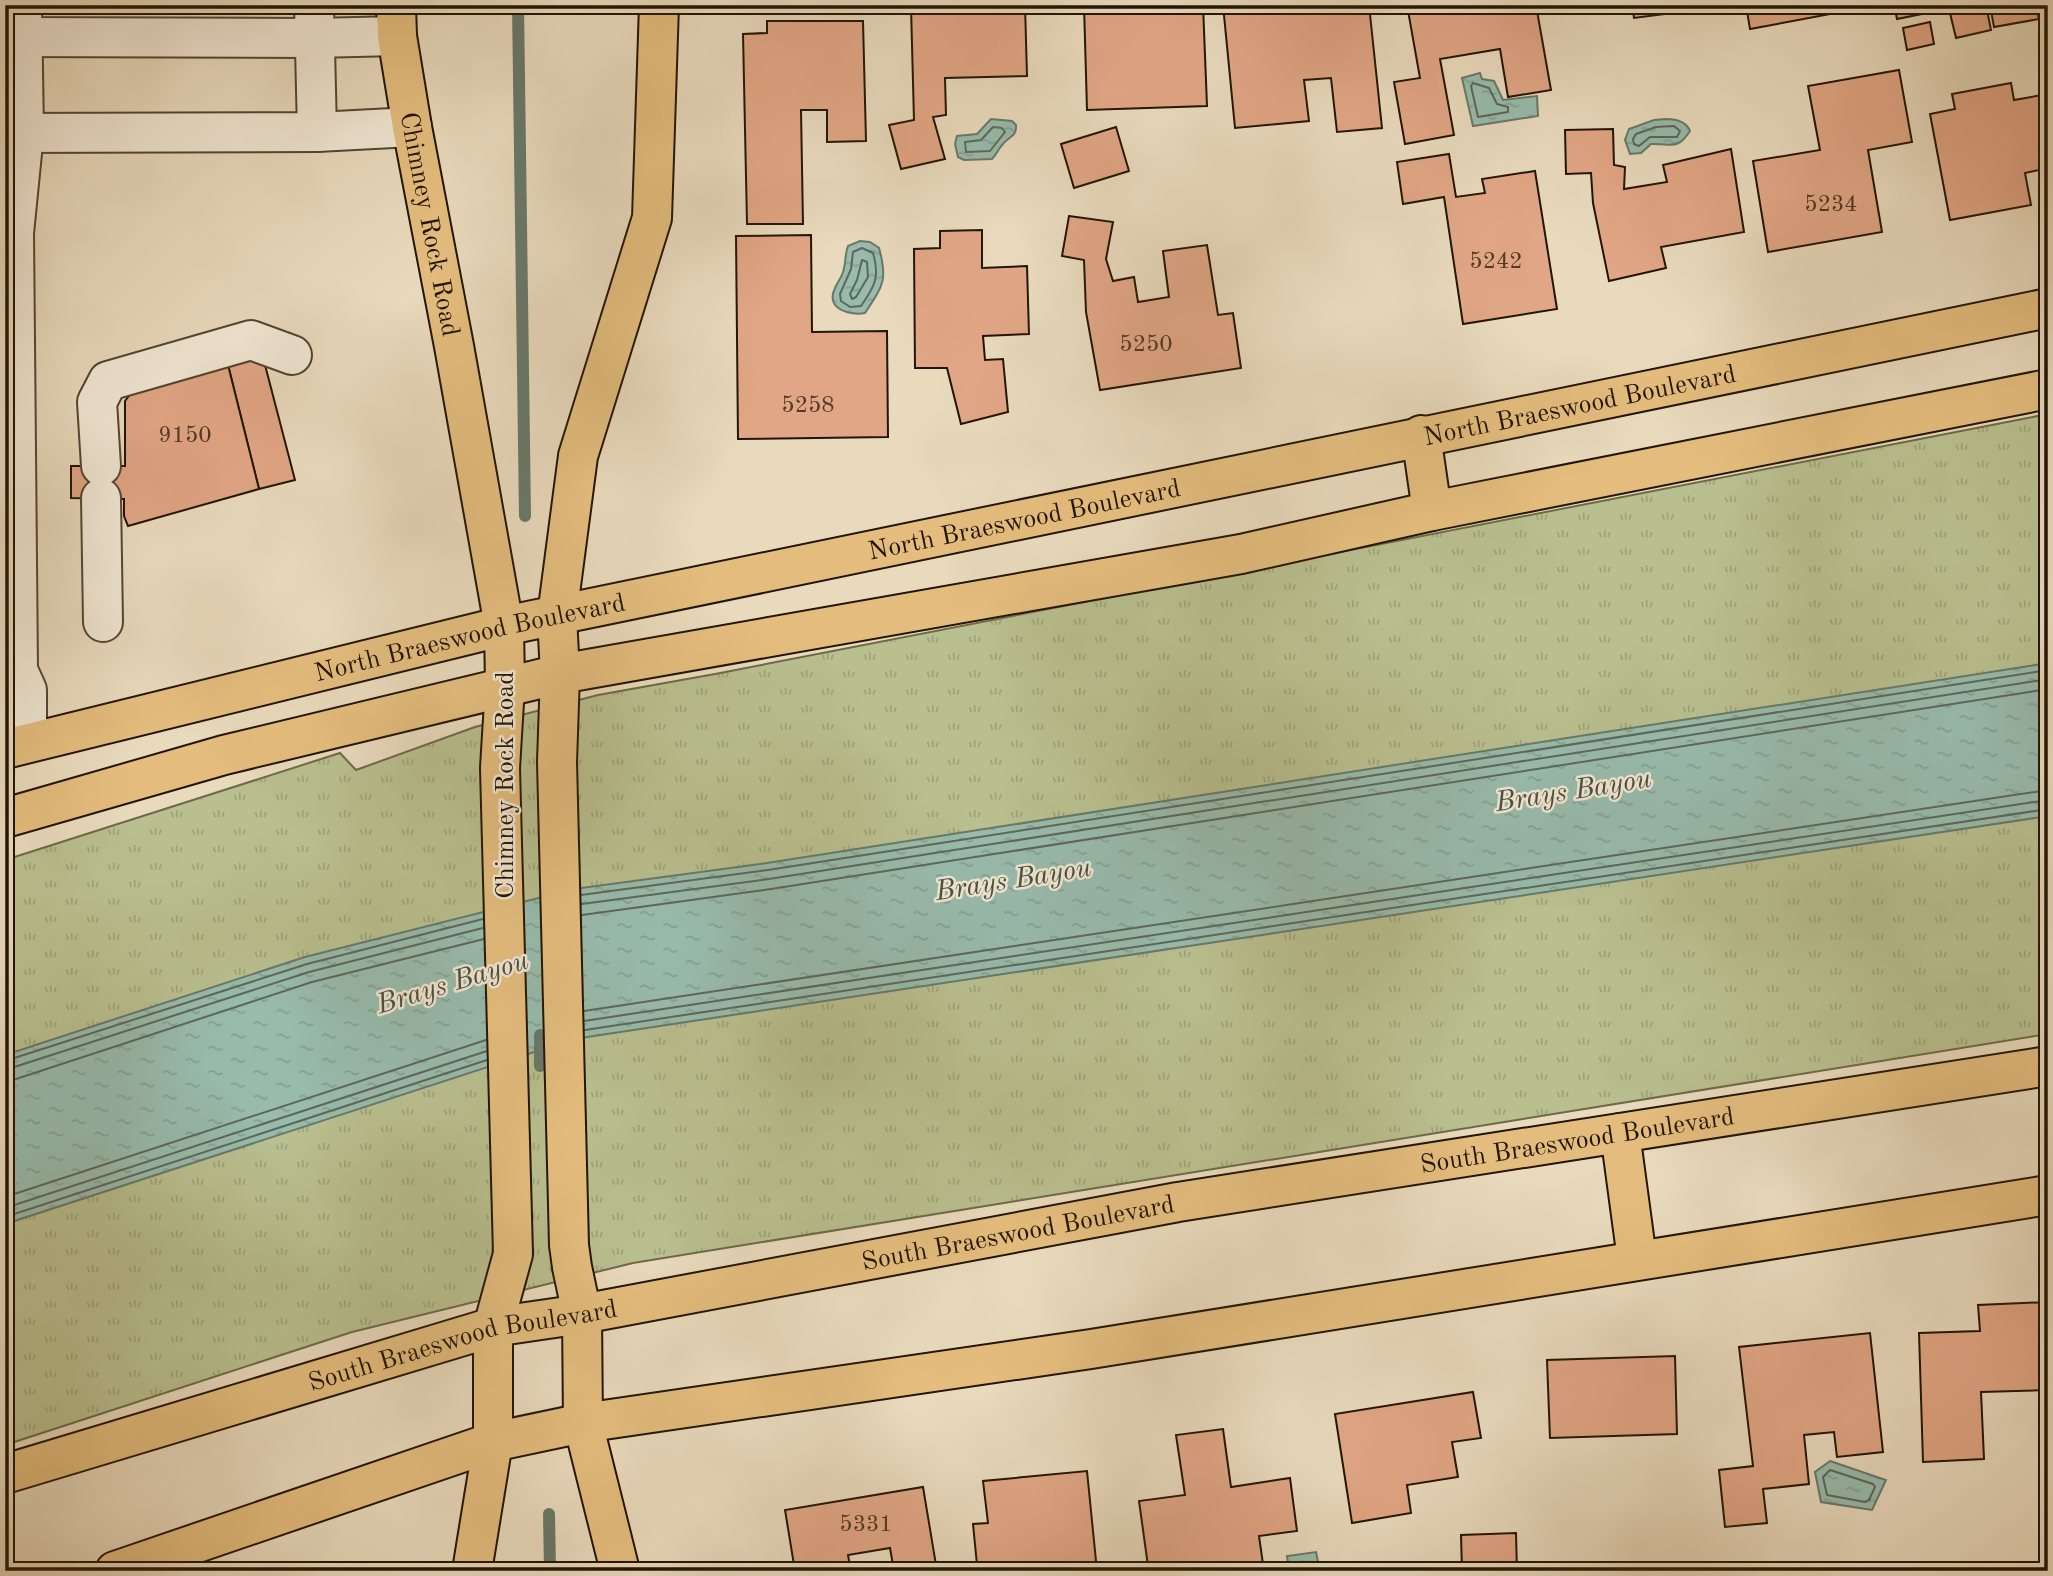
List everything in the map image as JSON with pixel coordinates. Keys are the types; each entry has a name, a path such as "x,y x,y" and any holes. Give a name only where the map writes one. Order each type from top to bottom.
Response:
{"main road":[{"name":"Chimney Rock Road","path":"583,1423 582,1314 569,1245 557,762 560,674 557,616 578,456 652,218 659,5"},
{"name":"Chimney Rock Road","path":"397,20 412,127 504,626 505,685 500,768 513,1254 493,1327 493,1442 472,1571"},
{"name":"North Braeswood Boulevard","path":"16,745 504,626 2048,308"},
{"path":"5,818 224,755 505,685 1241,555 1432,511 2048,389"},
{"path":"1421,435 1432,511"},
{"name":"South Braeswood Boulevard","path":"5,1474 493,1327 582,1314 1178,1202 2048,1066"},
{"path":"1620,1133 1637,1259"},
{"path":"115,1571 493,1442 583,1423 1065,1353 2048,1195"},
{"path":"583,1423 620,1571"}],"lane":[{"path":"16,745 27,690 18,670 14,331 16,26 397,20"},
{"path":"314,21 317,132"},
{"path":"15,133 317,132 412,127"},
{"path":"103,622 97,402 108,381 251,340 292,355"}],"green space":[{"path":"2048,414 2048,1034 633,1263 352,1332 5,1445 5,860 340,753 356,770 475,727 598,695"}],"water":[{"path":"1480,73 1482,79 1494,81 1503,100 1537,96 1538,116 1473,126 1462,78"},
{"path":"991,119 1012,121 1016,125 1014,134 1005,141 992,159 964,160 958,157 955,144 957,136 977,134"},
{"path":"1654,120 1680,121 1690,131 1677,144 1651,144 1641,153 1630,154 1625,140 1629,129"},
{"path":"860,241 870,242 879,248 883,268 882,282 865,313 846,312 836,306 833,295 843,271 848,246"},
{"name":"Brays Bayou","path":"2048,663 2048,816 574,1039 5,1224 5,1055 305,957 574,889 767,863"},
{"path":"1830,1461 1886,1480 1872,1510 1821,1502 1815,1472"},
{"path":"1316,1552 1320,1571 1289,1571 1287,1556"}],"building":[{"path":"1025,5 1027,76 945,78 946,115 933,117 945,159 901,169 889,125 914,120 911,7"},
{"path":"1084,5 1203,5 1207,106 1087,110"},
{"path":"1223,5 1369,5 1382,128 1337,132 1331,78 1304,80 1309,121 1235,128"},
{"path":"1407,5 1536,5 1551,90 1508,97 1500,49 1440,59 1454,135 1405,144 1394,82 1420,78"},
{"path":"1632,5 1704,5 1705,9 1634,18"},
{"path":"1746,5 1856,5 1857,9 1750,29"},
{"path":"1894,5 1941,5 1942,10 1897,19"},
{"path":"1966,5 1986,5 1991,30 1956,38 1949,9"},
{"path":"1990,5 2036,5 2039,19 1994,27"},
{"path":"767,21 863,21 866,141 827,142 827,110 801,110 803,224 747,224 743,34 767,33"},
{"path":"1930,22 1934,44 1907,50 1903,28"},
{"path":"1899,70 1912,142 1868,150 1882,232 1768,252 1753,161 1820,150 1808,86"},
{"path":"2011,83 2014,100 2048,94 2048,168 2025,173 2031,205 1950,220 1930,114 1955,109 1952,94"},
{"path":"1116,127 1129,171 1074,188 1061,144"},
{"path":"1613,129 1614,165 1625,167 1624,189 1667,182 1663,165 1731,149 1744,232 1661,247 1666,268 1609,281 1593,203 1591,173 1566,174 1565,130"},
{"path":"1449,154 1456,197 1485,193 1482,179 1535,171 1557,309 1463,324 1444,197 1403,204 1397,162"},
{"path":"1069,216 1113,222 1106,259 1113,281 1134,277 1138,302 1169,297 1163,251 1207,245 1218,315 1233,313 1241,368 1100,390 1086,312 1084,260 1062,256"},
{"path":"982,230 982,268 1027,266 1029,334 983,336 985,360 1003,359 1008,412 961,424 947,368 915,368 914,249 940,248 940,231"},
{"path":"811,235 812,332 887,331 888,437 738,439 736,236"},
{"path":"242,351 265,365 295,480 259,489 226,357"},
{"path":"226,357 259,489 128,526 124,516 124,499 71,498 71,466 125,466 125,401 141,380"},
{"path":"2048,1302 2048,1390 1981,1392 1984,1459 1923,1462 1919,1333 1980,1331 1978,1305"},
{"path":"1870,1333 1883,1452 1837,1457 1834,1432 1804,1435 1809,1484 1763,1489 1767,1523 1725,1527 1719,1470 1753,1466 1739,1347"},
{"path":"1675,1356 1677,1434 1550,1438 1547,1360"},
{"path":"1473,1392 1481,1438 1452,1442 1458,1477 1407,1485 1411,1513 1352,1523 1335,1414"},
{"path":"1223,1429 1231,1487 1290,1478 1297,1531 1259,1536 1264,1571 1161,1571 1160,1564 1148,1566 1139,1501 1185,1495 1176,1435"},
{"path":"1087,1471 1097,1571 999,1571 998,1563 977,1565 973,1524 988,1523 983,1481"},
{"path":"923,1487 937,1571 894,1571 890,1548 848,1555 851,1571 795,1571 785,1510"},
{"path":"1516,1533 1517,1571 1462,1571 1461,1535"}],"waterway":[{"path":"518,5 525,516"},
{"path":"540,1035 540,1066"},
{"path":"549,1514 550,1571"}]}
